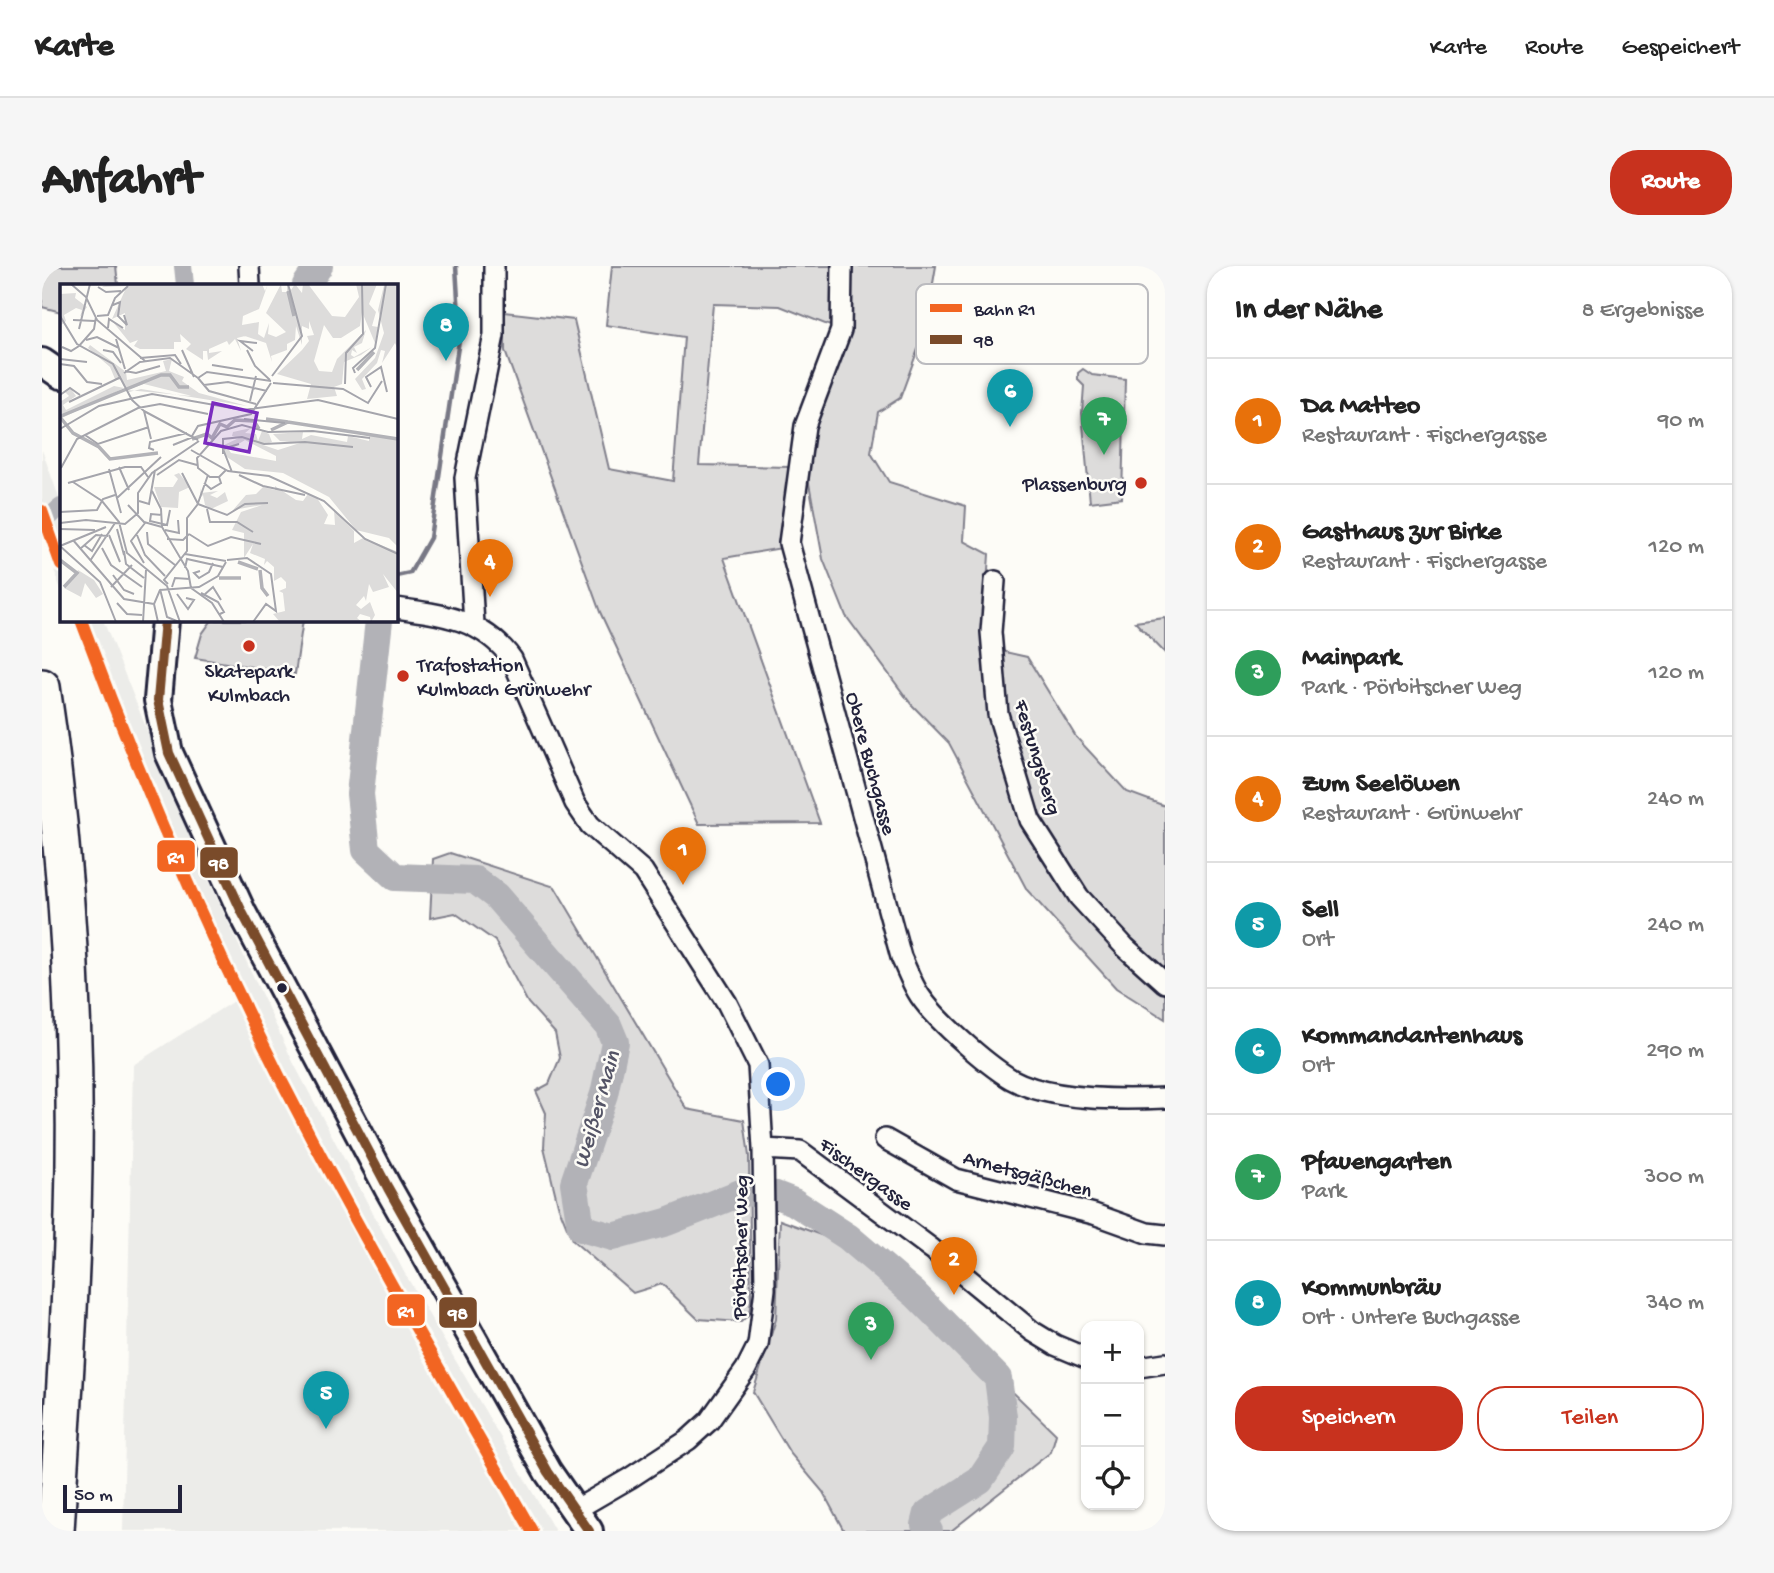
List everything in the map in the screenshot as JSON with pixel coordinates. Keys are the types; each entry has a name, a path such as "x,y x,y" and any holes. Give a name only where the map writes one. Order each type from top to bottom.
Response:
{"highway":[{"path":"42,687 62,859 70,958 74,1089 72,1241 56,1531"}],"street":[{"path":"249,266 250,284"},
{"path":"474,624 465,478 494,335 494,266"},
{"name":"Obere Buchgasse","path":"842,266 841,330 805,426 789,543 901,957 920,997 971,1049 1013,1079 1057,1092 1089,1097 1165,1098"},
{"path":"42,362 60,374"},
{"name":"Festungsberg","path":"995,581 990,632 999,714 1030,820 1079,897 1125,947 1165,983"},
{"path":"397,608 424,611 474,624 503,647 512,659 575,803 590,825 643,871 727,1003 758,1065 763,1159"},
{"path":"165,621 158,699 169,753 242,912 352,1122 548,1472 582,1520"},
{"name":"Arnetsgäßchen","path":"885,1139 956,1180 1165,1235"},
{"name":"Fischergasse","path":"763,1159 800,1151 932,1249 1032,1331 1055,1345 1081,1355"},
{"name":"Pörbitscher Weg","path":"582,1520 709,1421 746,1369 758,1345 764,1312 763,1159"},
{"path":"1144,1366 1165,1363"}],"shaded area":[{"path":"42,266 116,266 118,284 60,284 60,312 42,307"},
{"path":"612,266 936,266 933,284 916,284 916,354 900,398 878,412 871,453 889,482 966,506 964,541 989,554 983,647 1027,657 1076,737 1127,792 1165,806 1165,1019 1116,988 1027,890 949,743 911,704 846,616 823,559 804,456 848,333 780,306 713,304 699,465 789,467 782,548 724,558 820,823 699,824 600,612 505,351 505,312 574,320 609,469 673,481 684,337 606,325"},
{"path":"1083,369 1092,375 1125,379 1122,498 1090,502 1082,413 1084,386 1078,380 1078,373"},
{"path":"42,450 60,500 60,587 42,536"},
{"path":"1165,618 1165,653 1135,622"},
{"path":"72,621 103,621 197,855 293,1062 404,1272 555,1531 123,1531 133,1065 235,1000 115,728"},
{"name":"Skatepark Kulmbach","path":"211,621 303,621 295,674 195,658 202,634"},
{"path":"450,853 555,887 687,1109 744,1120 749,1156 751,1301 749,1314 741,1322 698,1319 662,1284 633,1293 572,1240 558,1205 544,1147 546,1113 536,1091 549,1084 560,1058 555,1033 528,1003 495,941 455,913 430,918 433,859"},
{"path":"780,1220 837,1241 947,1328 1056,1434 1051,1452 951,1531 844,1531 823,1492 790,1453 753,1392 776,1319"}],"waterway":[{"name":"Weißer Main","path":"183,266 185,284"},
{"name":"Weißer Main","path":"307,284 319,266"},
{"path":"397,576 410,573 430,538 460,333 456,266"},
{"name":"Weißer Main","path":"42,523 60,508"},
{"name":"Weißer Main","path":"379,621 360,794 366,850 395,877 475,880 496,896 608,1025 615,1042 604,1094 574,1183 581,1228 613,1237 667,1222 743,1192 776,1195 794,1202 848,1237 915,1294 998,1378 1003,1417 1002,1447 980,1480 928,1513 925,1525 929,1531"}],"rail line":[{"name":"R1","path":"42,511 60,562"},
{"name":"R1","path":"81,621 160,820 250,1017 368,1242 532,1531"}],"transit line":[{"name":"98","path":"165,621 158,700 169,753 242,912 388,1188 548,1472 589,1531"}],"place":[{"name":"Kommunbräu","path":"446,361"},
{"name":"Kommandantenhaus","path":"1010,427"},
{"name":"Pfauengarten","path":"1104,455"},
{"name":"Plassenburg","path":"1141,483"},
{"name":"Zum Seelöwen","path":"490,597"},
{"name":"Skatepark Kulmbach","path":"249,646"},
{"name":"Trafostation Kulmbach Grünwehr","path":"403,676"},
{"name":"Da Matteo","path":"683,885"},
{"name":"Gasthaus zur Birke","path":"954,1295"},
{"name":"Mainpark","path":"871,1360"},
{"name":"Sell","path":"326,1429"}]}
